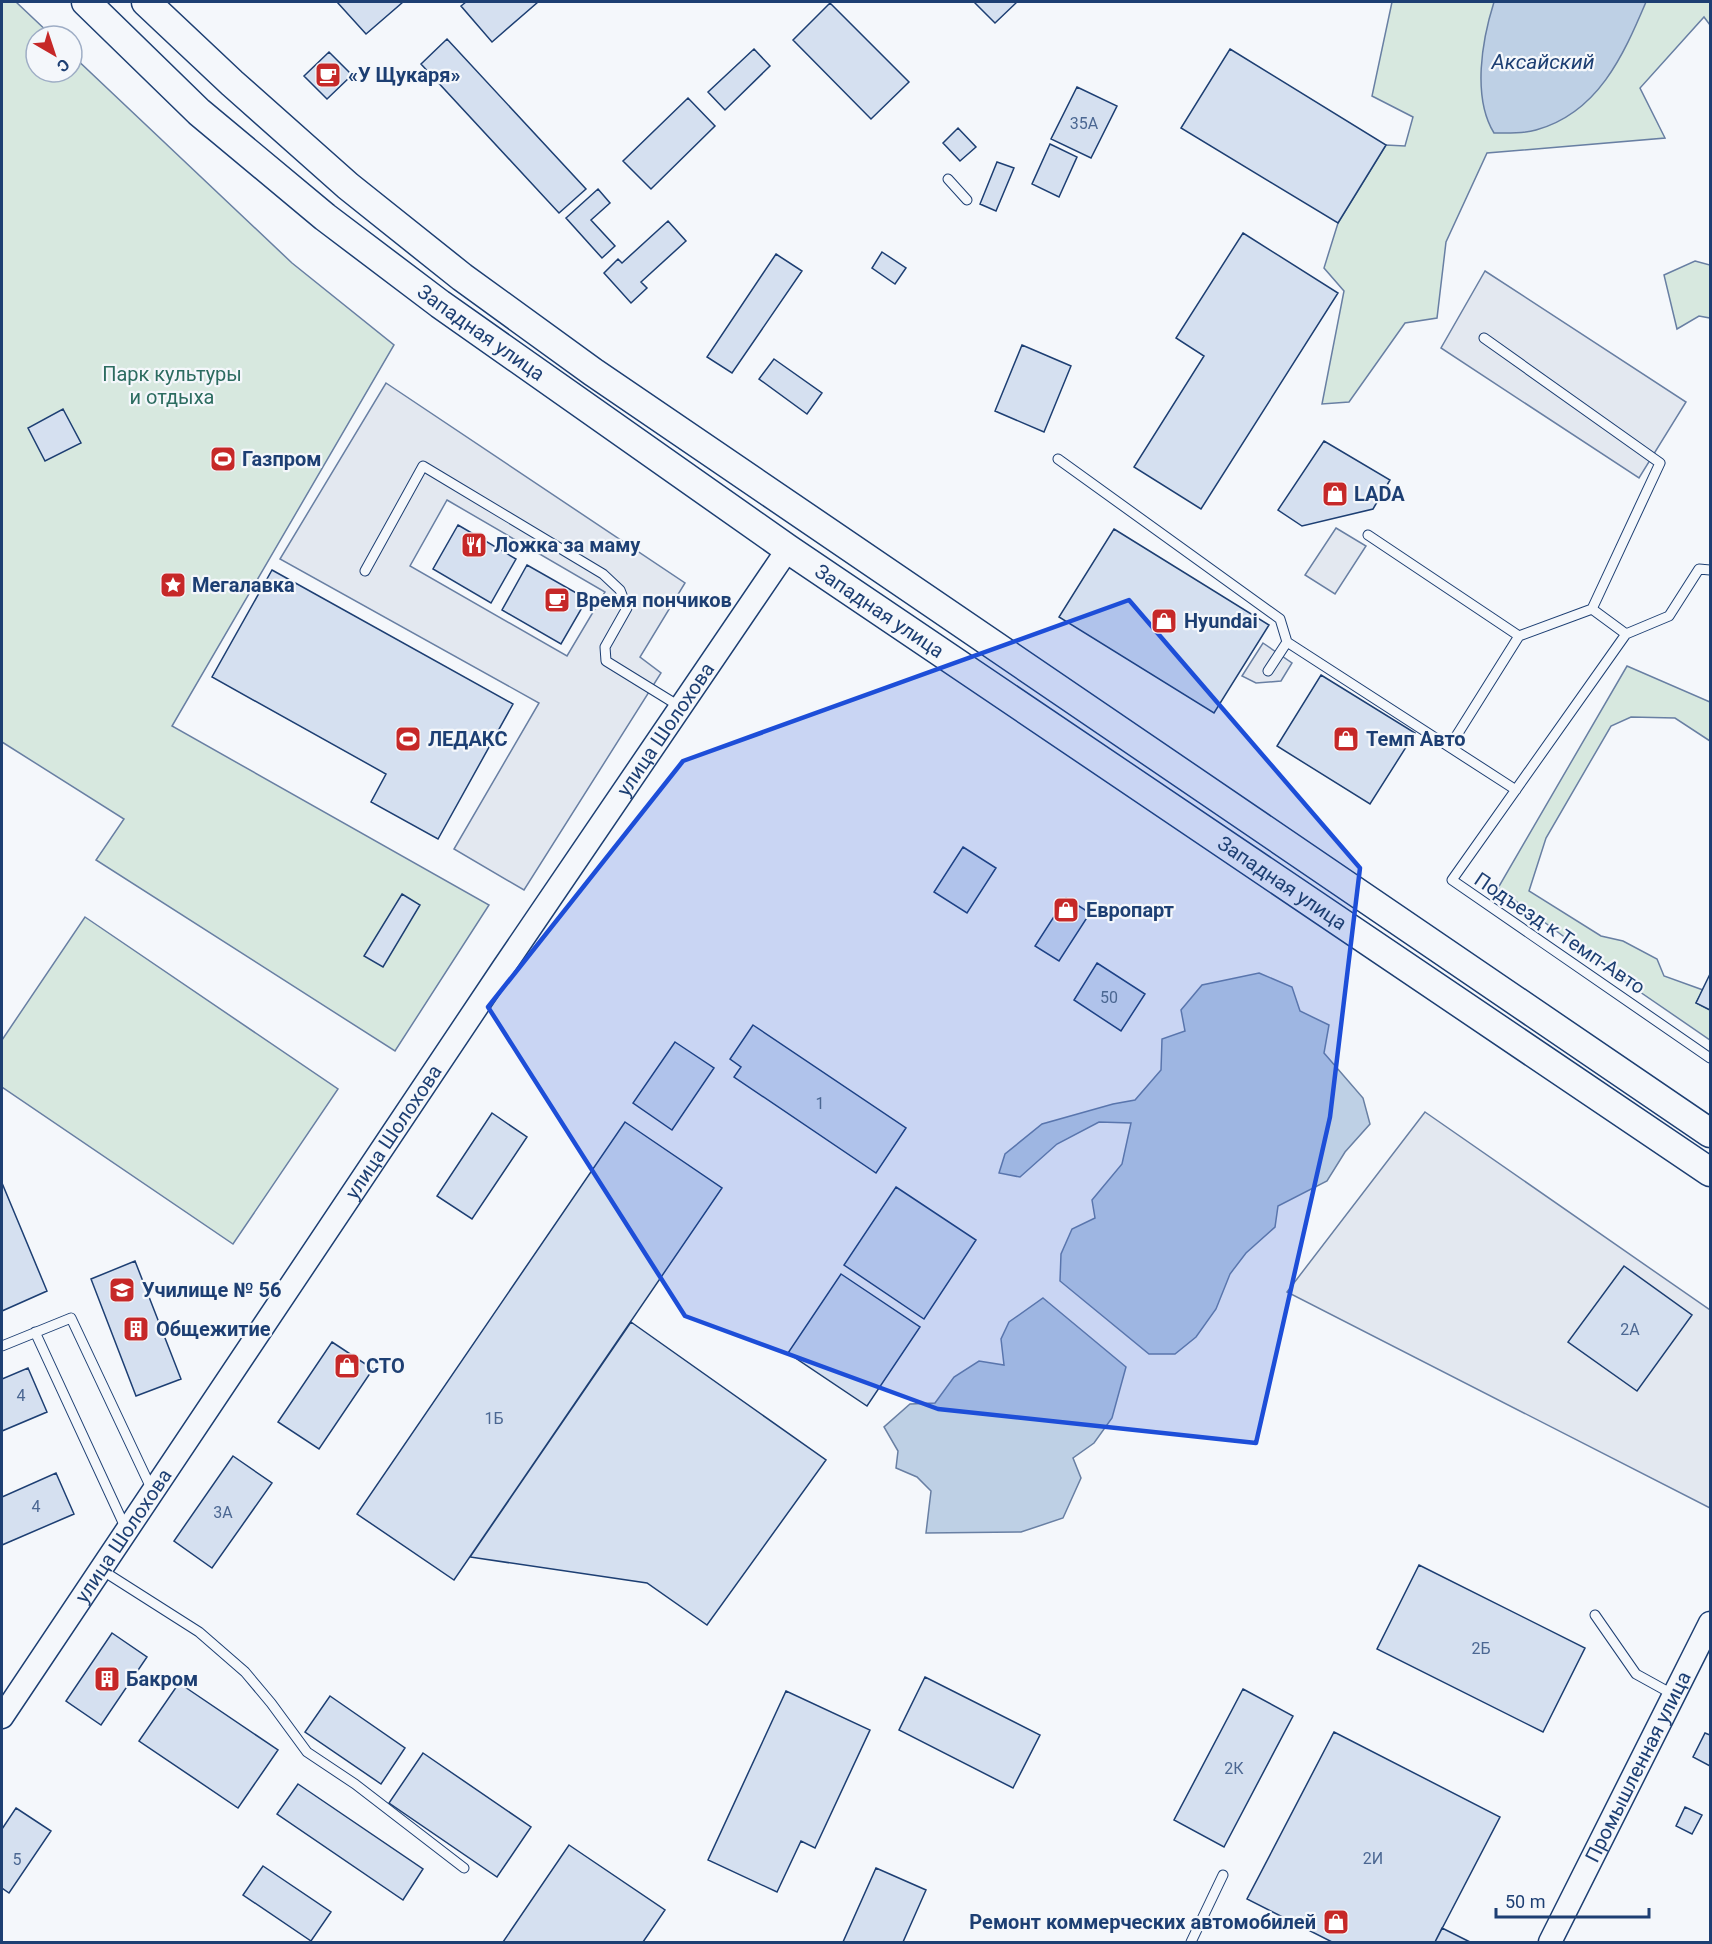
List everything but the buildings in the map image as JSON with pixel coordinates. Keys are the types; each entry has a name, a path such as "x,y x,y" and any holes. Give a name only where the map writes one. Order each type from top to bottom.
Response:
{"main road":[{"name":"Западная улица","path":"86,2 199,112 325,217 440,304 788,549 1710,1172"},
{"name":"Западная улица","path":"146,2 232,83 348,186 471,284 594,372 1710,1133"}],"street":[{"name":"улица Шолохова","path":"2,1717 503,968 788,549"},
{"name":"Промышленная улица","path":"1550,1942 1710,1623"}],"lane":[{"path":"948,179 966,201"},
{"path":"1450,746 1519,636 1592,609 1660,463 1484,338"},
{"path":"1058,459 1280,619 1287,642 1516,790"},
{"path":"365,571 423,466 603,574 620,590 627,608 605,647 606,661 682,707"},
{"path":"1368,535 1519,636"},
{"path":"1592,609 1626,634 1669,616 1699,569 1710,570"},
{"name":"Подъезд к Темп-Авто","path":"1626,634 1452,880 1710,1058"},
{"path":"1268,671 1287,642"},
{"path":"2,1346 70,1318 152,1492"},
{"path":"35,1332 127,1530"},
{"path":"100,1569 199,1632 245,1672 307,1752 355,1784 464,1868"},
{"path":"1595,1615 1636,1674 1674,1695"},
{"path":"1191,1942 1223,1875"}],"highlighted area":[{"path":"1129,600 1360,868 1330,1117 1256,1443 938,1409 685,1316 488,1007 683,761"}],"green space":[{"name":"Парк культуры и отдыха","path":"2,2 16,2 39,24 24,24 24,84 84,84 84,66 292,263 394,345 172,726 489,905 395,1051 96,860 124,819 2,742"},
{"path":"1392,2 1710,2 1710,25 1704,17 1640,88 1665,138 1487,153 1446,242 1437,318 1405,323 1349,402 1322,404 1344,291 1324,268 1338,223 1386,145 1405,146 1413,117 1372,96"},
{"path":"1695,261 1710,265 1710,318 1699,316 1677,329 1664,275"},
{"path":"1627,666 1710,702 1710,741 1675,718 1631,717 1611,726 1546,838 1529,891 1601,936 1623,941 1657,959 1664,976 1703,990 1696,1003 1710,1010 1710,1040 1624,981 1498,888"},
{"path":"85,917 338,1089 233,1244 2,1087 2,1040"}],"shaded area":[{"path":"1485,271 1686,402 1639,478 1441,348"},
{"path":"386,383 685,583 640,657 661,673 524,890 454,849 539,703 280,559","holes":["447,500 605,592 567,656 410,566"]},
{"path":"1336,528 1366,546 1335,594 1305,575"},
{"path":"1263,643 1292,663 1281,681 1256,683 1242,676"},
{"path":"1425,1112 1710,1310 1710,1508 1287,1292"}],"water":[{"name":"Аксайский","path":"1494,2 1646,2 1628,42 1606,80 1576,110 1558,122 1536,130 1520,133 1494,133 1483,103 1481,68 1486,33"},
{"path":"1259,973 1292,987 1300,1011 1329,1025 1324,1053 1363,1098 1370,1124 1345,1152 1327,1181 1278,1206 1275,1227 1246,1253 1230,1274 1216,1309 1196,1337 1175,1354 1149,1354 1060,1281 1061,1254 1072,1229 1095,1218 1092,1200 1122,1164 1131,1123 1099,1122 1057,1144 1020,1177 999,1173 1005,1154 1042,1124 1135,1100 1161,1070 1162,1039 1185,1031 1181,1010 1202,985"},
{"path":"1043,1298 1126,1367 1112,1418 1094,1443 1073,1458 1081,1478 1063,1518 1021,1532 926,1533 931,1491 917,1477 896,1468 898,1451 884,1427 910,1404 935,1403 954,1377 979,1361 1004,1365 1001,1339 1009,1322"}],"place":[{"name":"«У Щукаря»","path":"328,75"},
{"name":"Газпром","path":"223,459"},
{"name":"LADA","path":"1335,494"},
{"name":"Ложка за маму","path":"474,545"},
{"name":"Мегалавка","path":"173,585"},
{"name":"Время пончиков","path":"557,600"},
{"name":"Hyundai","path":"1164,621"},
{"name":"ЛЕДАКС","path":"408,739"},
{"name":"Темп Авто","path":"1346,739"},
{"name":"Европарт","path":"1066,910"},
{"name":"Училище № 56","path":"122,1290"},
{"name":"Общежитие","path":"136,1329"},
{"name":"СТО","path":"347,1366"},
{"name":"Бакром","path":"107,1679"},
{"name":"Ремонт коммерческих автомобилей","path":"1336,1922"}]}
